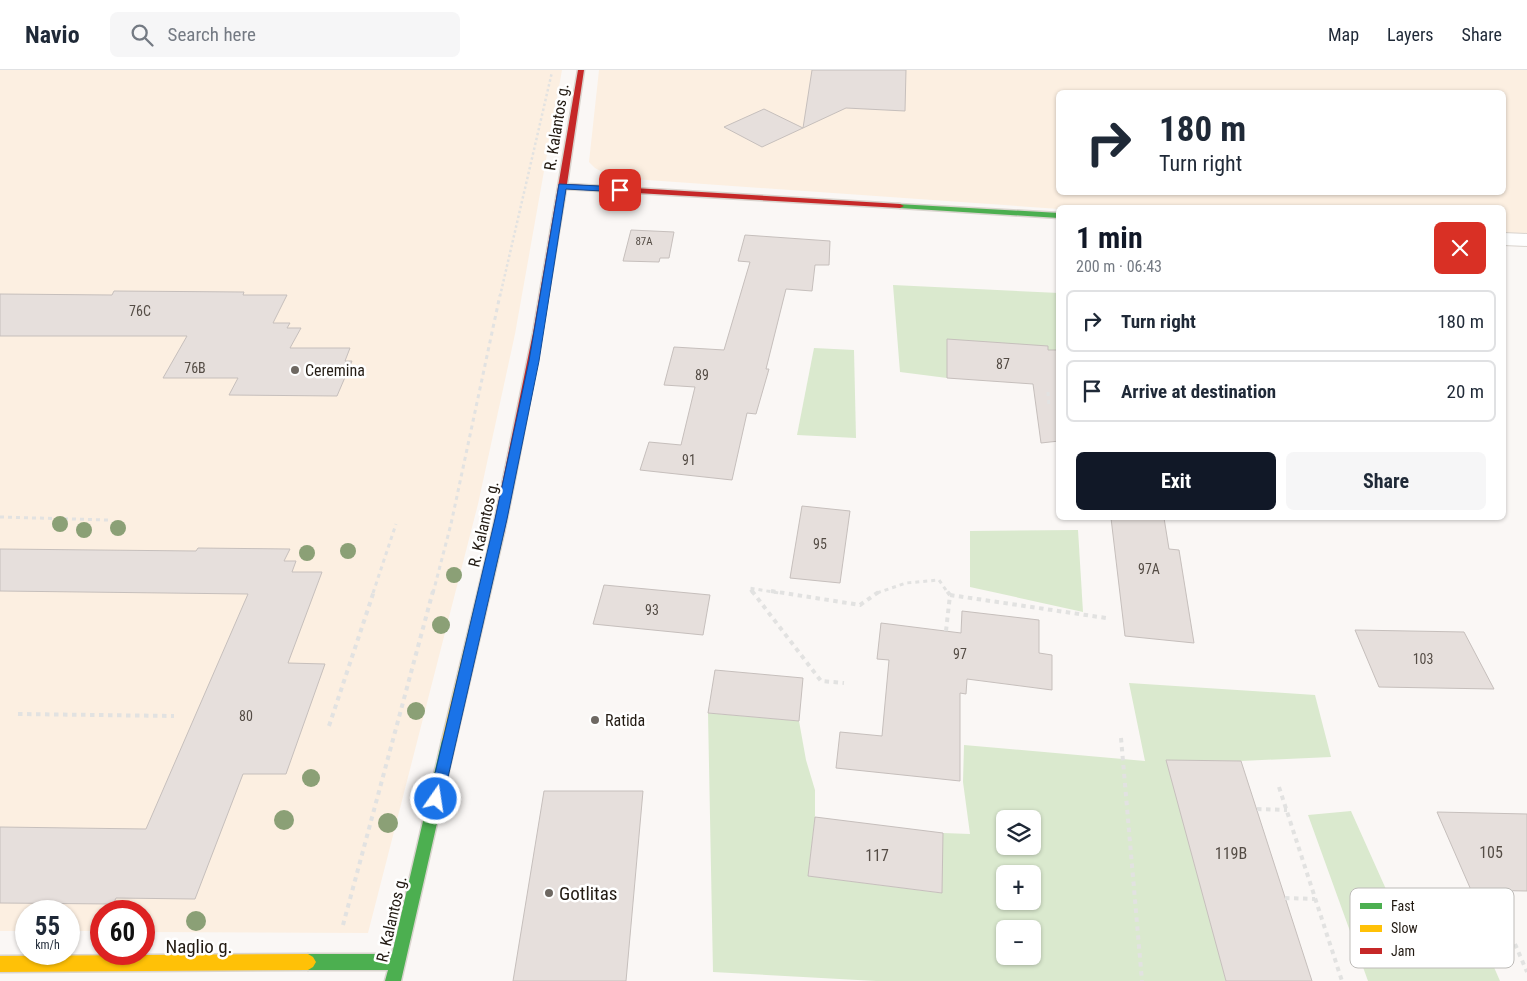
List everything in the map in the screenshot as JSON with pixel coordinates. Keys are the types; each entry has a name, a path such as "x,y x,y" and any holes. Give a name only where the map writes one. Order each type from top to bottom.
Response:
{"main road":[{"name":"R. Kalantos g.","path":"393,981 503,510 534,361 562,186 575,121 581,70"},
{"path":"562,186 1056,216"},
{"name":"Naglio g.","path":"0,964 398,962"}],"street":[{"path":"1506,239 1527,240"}],"path":[{"path":"333,962 451,524 485,362 552,70"},
{"path":"1048,392 1049,408"},
{"path":"0,517 108,520"},
{"path":"329,726 396,524"},
{"path":"844,683 821,681 749,588 860,605 874,593 900,582 939,580 950,595 946,631"},
{"path":"950,595 1106,618"},
{"path":"18,714 174,716"},
{"path":"1121,738 1142,981"},
{"path":"1279,787 1342,981"},
{"path":"1257,809 1287,810"},
{"path":"1285,898 1316,899"},
{"path":"1515,944 1527,972"}],"shaded area":[{"path":"0,70 562,70 515,334 478,504 368,933 155,932 155,900 90,900 90,931 80,931 80,900 15,900 15,931 0,931"},
{"path":"599,70 1527,70 1527,243 1506,241 1506,205 1056,205 1056,209 619,178 595,168 589,162"}],"green space":[{"path":"893,285 1056,293 1056,350 1048,350 1048,347 947,340 947,378 900,372"},
{"path":"814,348 854,350 856,438 797,435"},
{"path":"1078,530 1083,612 970,587 970,531"},
{"path":"1129,683 1315,695 1331,757 1241,761 1167,760 1226,981 876,981 713,972 708,713 799,721 806,760 815,790 815,817 808,876 941,893 943,833 970,834 963,782 964,745 1145,761"},
{"path":"1351,811 1385,888 1350,888 1350,931 1308,815"},
{"path":"1363,968 1494,968 1500,981 1368,981"}],"building":[{"path":"812,70 906,70 905,111 846,108 803,128"},
{"path":"764,109 803,128 762,147 724,127"},
{"path":"631,230 674,232 669,258 660,258 659,262 623,261"},
{"path":"745,235 830,241 829,265 815,265 812,291 786,289 766,369 769,369 756,414 747,413 732,480 640,470 649,442 681,445 695,387 664,385 674,347 724,350 750,262 738,261"},
{"path":"114,291 244,292 243,295 287,295 273,323 290,323 287,328 301,328 290,348 350,348 345,361 352,361 337,396 229,395 238,378 163,378 187,336 0,336 0,294 112,295"},
{"path":"947,339 1048,346 1048,350 1056,350 1056,441 1041,443 1033,384 947,378"},
{"path":"802,506 850,511 840,583 790,578"},
{"path":"1111,520 1164,520 1169,549 1179,550 1194,643 1125,636"},
{"path":"198,548 290,549 284,561 296,561 292,572 322,572 288,663 325,664 286,774 243,774 195,899 116,898 115,900 90,900 90,904 80,904 80,900 15,900 15,903 0,903 0,827 146,829 248,594 0,591 0,549 196,551"},
{"path":"604,585 710,595 703,635 593,624"},
{"path":"962,611 1039,620 1039,653 1052,655 1052,690 967,679 966,694 960,693 960,781 836,768 840,732 882,736 889,660 877,659 881,623 961,633"},
{"path":"1355,630 1464,632 1494,689 1379,687"},
{"path":"715,670 803,678 799,721 708,713"},
{"path":"1166,760 1241,761 1312,981 1226,981"},
{"path":"544,791 643,791 626,981 513,981"},
{"path":"1437,812 1527,814 1527,891 1514,891 1514,888 1470,888"},
{"path":"815,817 943,833 942,893 808,876"}],"traffic: fast":[{"path":"900,206 1056,216"},
{"path":"393,981 449,740"},
{"path":"308,962 398,962"}],"traffic: slow":[{"path":"449,740 498,533"},
{"path":"0,964 308,962"}],"traffic: jam":[{"path":"498,533 538,333 581,70"},
{"path":"562,186 900,206"}],"place":[{"name":"Ceremina","path":"295,370"},
{"name":"Ratida","path":"595,720"},
{"name":"Gotlitas","path":"549,893"}],"route":[{"path":"436,799 501,519 534,361 562,186 620,190"}]}
